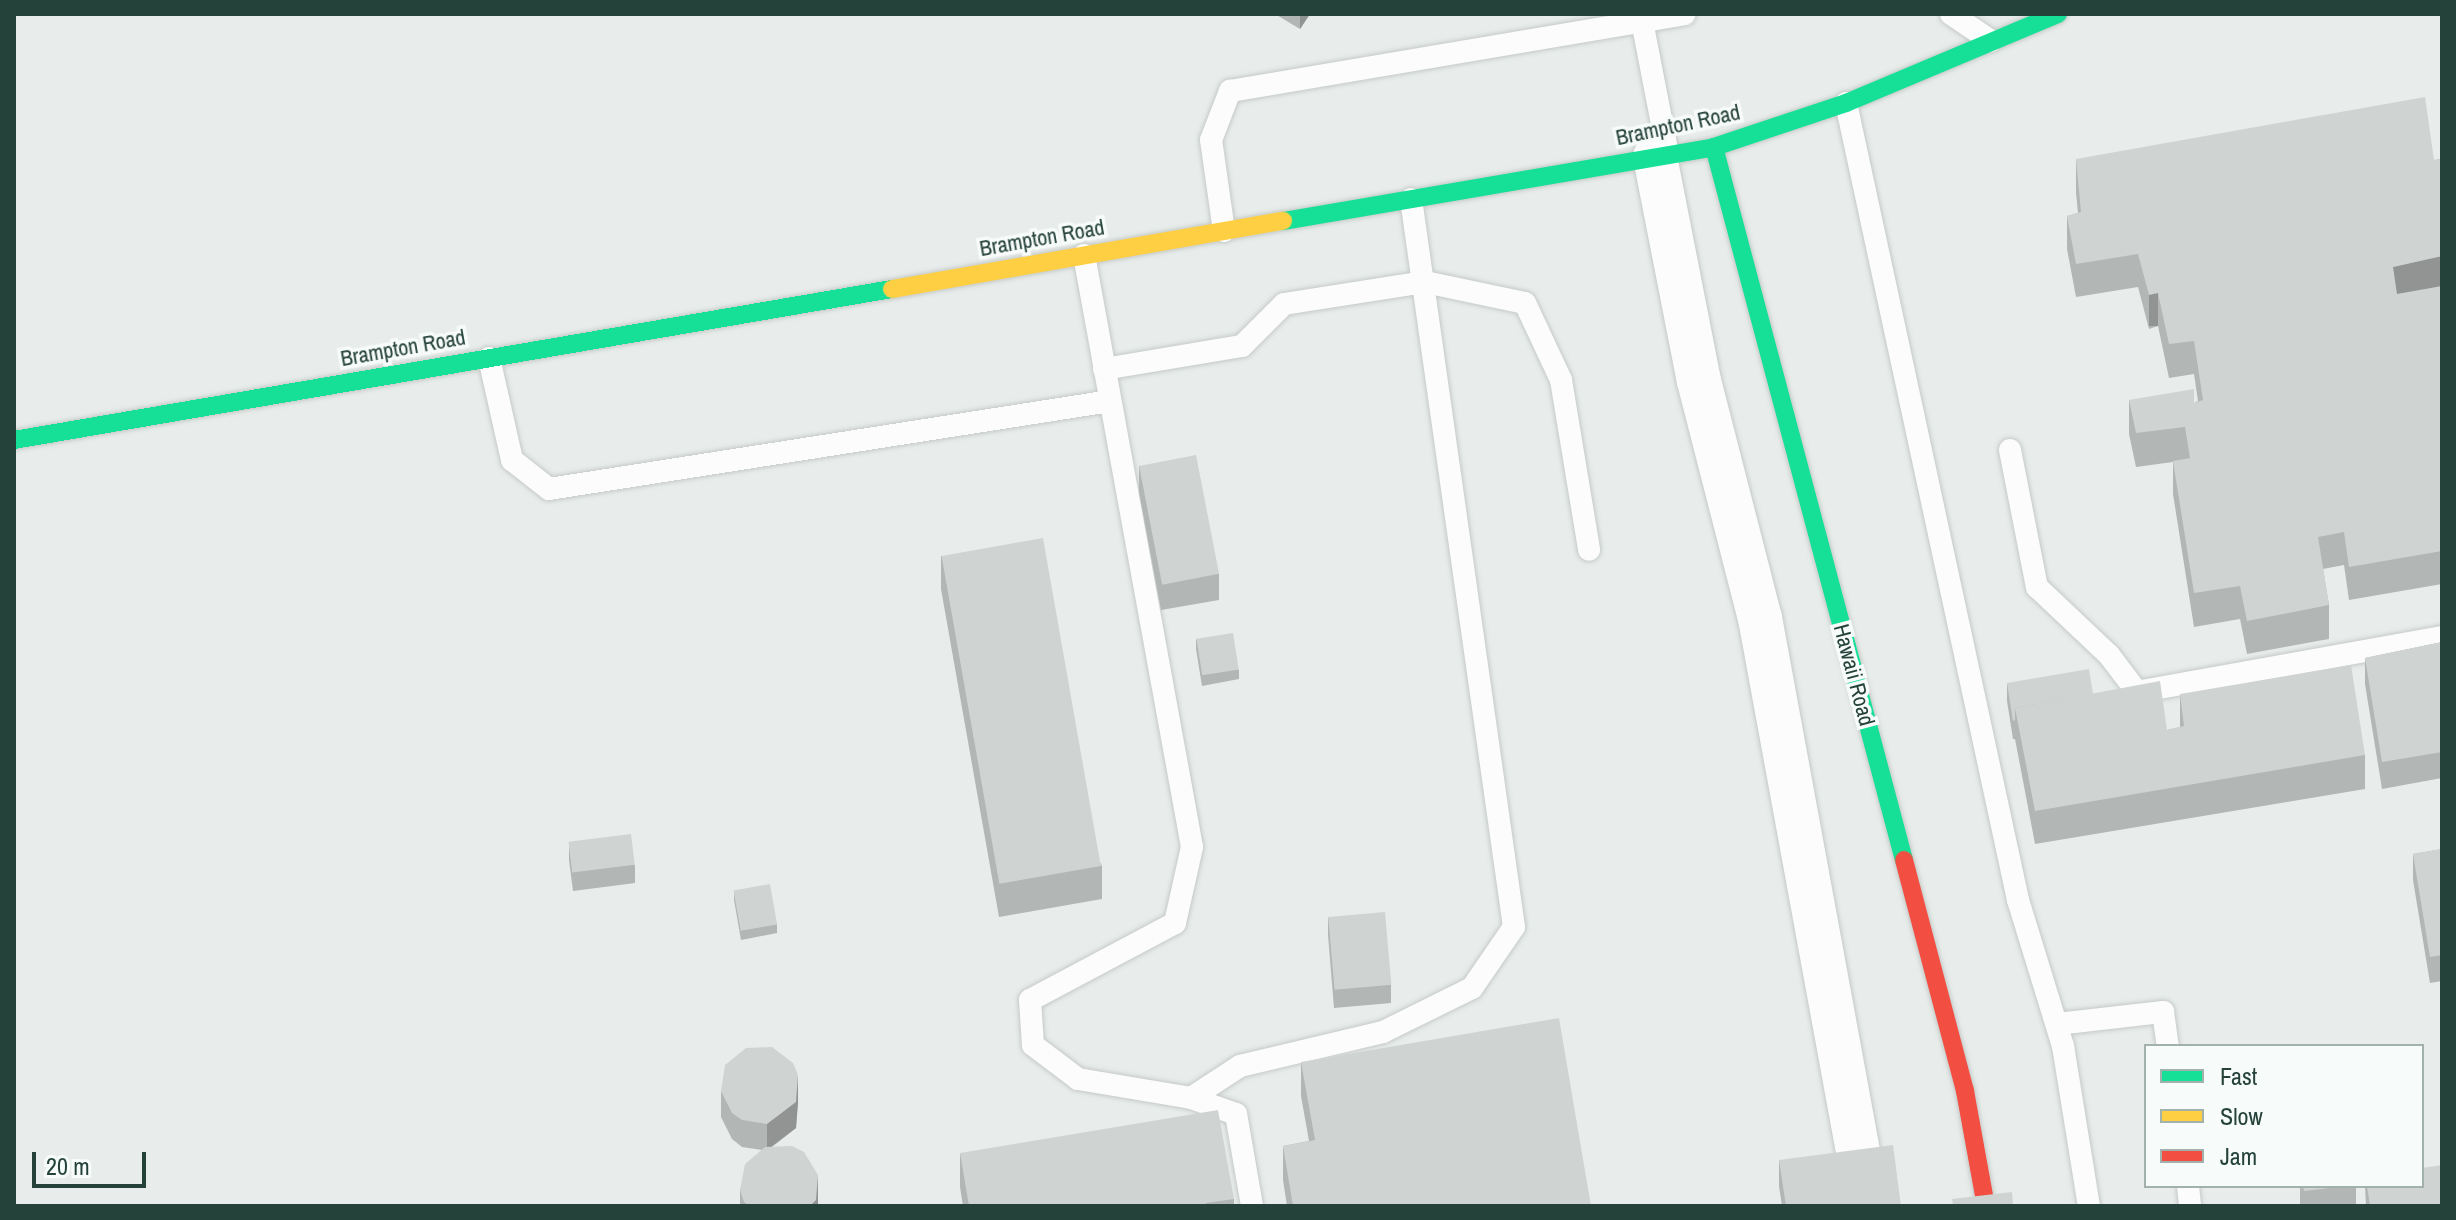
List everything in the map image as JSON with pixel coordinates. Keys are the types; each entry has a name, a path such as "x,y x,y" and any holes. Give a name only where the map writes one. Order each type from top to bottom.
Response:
{"street":[{"name":"Brampton Road","path":"14,440 1714,147 1846,103 2058,14"},
{"name":"Hawaii Road","path":"1714,147 1965,1091 1986,1206"},
{"path":"1662,156 1699,381 1760,618 1868,1206"}],"lane":[{"path":"1224,231 1211,140 1230,91 1685,14"},
{"path":"1951,14 1991,41"},
{"path":"1642,21 1662,156"},
{"path":"1846,103 2018,900 2057,1024 2089,1206"},
{"path":"1191,1098 1240,1066 1383,1032 1472,988 1514,927 1427,337 1425,282 1411,199"},
{"path":"1084,255 1192,847 1175,923 1030,1000 1033,1045 1078,1079 1191,1098 1236,1114 1252,1206"},
{"path":"1104,369 1242,346 1284,304 1425,282 1525,303 1561,380 1589,550"},
{"path":"489,358 512,460 549,489 1110,401"},
{"path":"2010,450 2037,587 2109,655 2137,692 2442,637"},
{"path":"2057,1024 2163,1012 2168,1044"}],"building":[{"path":"2425,97 2434,160 2442,159 2442,256 2393,267 2397,294 2442,286 2442,551 2349,567 2344,532 2318,537 2329,605 2247,621 2240,586 2194,593 2173,461 2190,458 2185,427 2136,433 2129,400 2194,389 2194,403 2203,400 2194,341 2169,344 2158,293 2149,295 2138,254 2076,264 2067,216 2081,212 2076,159"},
{"path":"1196,455 1219,574 1162,585 1139,466"},
{"path":"1043,538 1101,866 999,884 942,556"},
{"path":"1233,633 1239,670 1202,675 1196,639"},
{"path":"2442,642 2442,752 2382,762 2365,658"},
{"path":"2351,665 2365,755 2035,811 2015,708 2160,681 2167,730 2184,726 2180,694"},
{"path":"2089,669 2093,694 2015,708 2013,721 2007,683"},
{"path":"631,834 635,865 572,872 568,842"},
{"path":"2442,849 2442,955 2430,957 2413,854"},
{"path":"770,884 777,924 741,931 734,890"},
{"path":"1385,912 1391,985 1335,990 1328,917"},
{"path":"1559,1018 1591,1206 1293,1206 1283,1146 1315,1140 1301,1062"},
{"path":"772,1047 793,1063 798,1075 796,1102 767,1124 742,1120 732,1113 721,1091 725,1065 746,1048"},
{"path":"1218,1110 1234,1199 1206,1203 1206,1206 969,1206 960,1153"},
{"path":"1893,1145 1901,1206 1786,1206 1779,1160"},
{"path":"792,1146 804,1152 818,1175 816,1200 810,1206 749,1206 740,1190 745,1164 765,1147"},
{"path":"2442,1165 2442,1206 2370,1206 2367,1188 2424,1188 2424,1168"},
{"path":"2303,1188 2330,1188 2304,1191"},
{"path":"2012,1192 2013,1206 1953,1206 1952,1199"}],"traffic: fast":[{"path":"1283,221 1714,147 1846,103 2058,14"},
{"path":"1714,147 1904,860"},
{"path":"14,440 892,289"}],"traffic: slow":[{"path":"892,289 1283,221"}],"traffic: jam":[{"path":"1904,860 1965,1091 1986,1206"}]}
